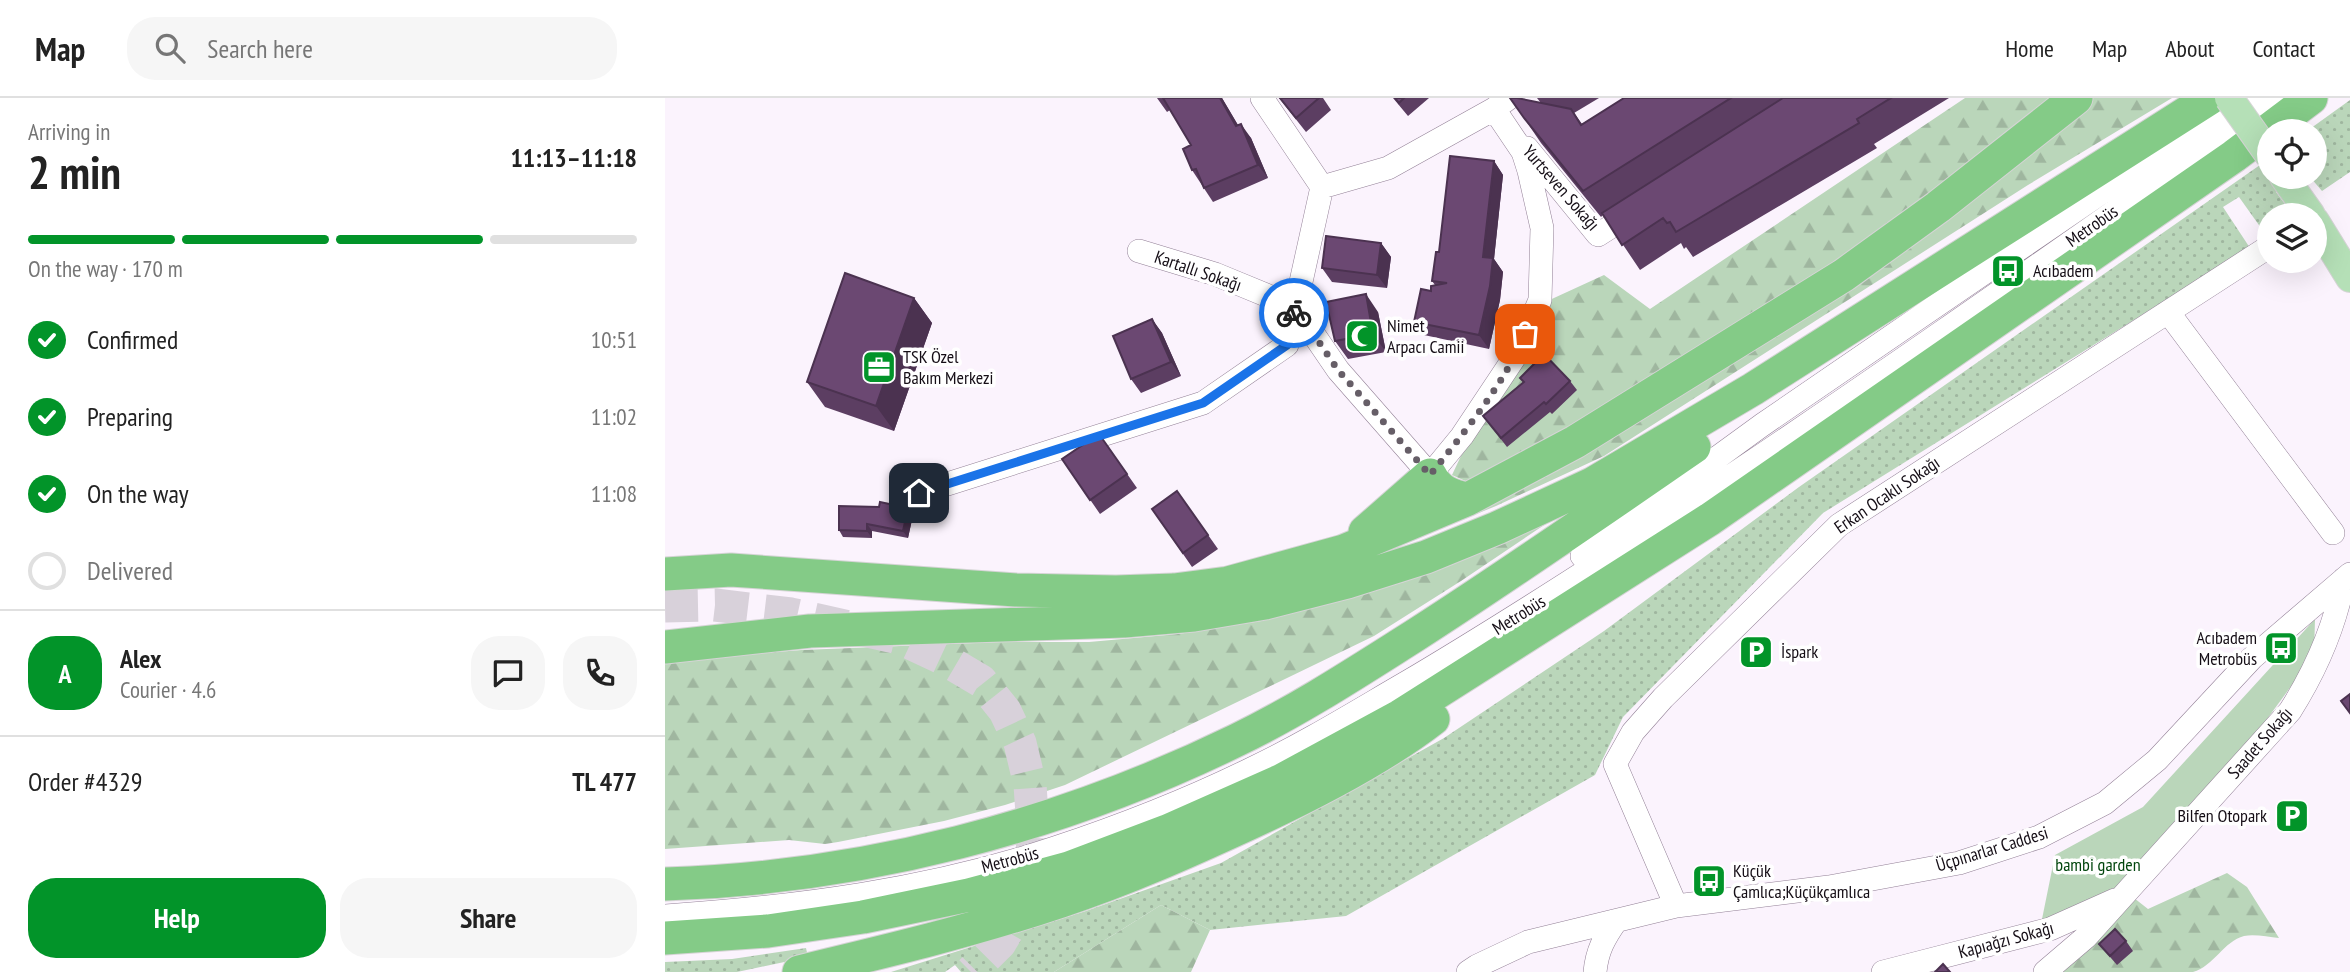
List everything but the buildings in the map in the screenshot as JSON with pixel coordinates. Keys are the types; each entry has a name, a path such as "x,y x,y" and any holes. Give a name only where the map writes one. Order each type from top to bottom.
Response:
{"highway":[{"path":"665,574 731,570 1016,590 1127,592 1174,590 1229,583 1344,551 1468,499 1575,442 1844,275 1938,207 2076,98"},
{"path":"665,647 810,631 1124,621 1183,616 1265,603 1347,582 1437,552 1497,528 1592,484 1753,389 2210,98"},
{"path":"665,938 768,931 863,917 969,895 1069,868 1167,831 1282,780 1400,716 1710,519 2234,156 2311,98"},
{"path":"665,884 773,876 865,863 956,843 1054,816 1163,774 1238,739 1330,688 1510,574 2028,213"},
{"path":"1344,551 1430,475 1436,487 1453,496 1468,499"},
{"path":"799,972 944,937 1063,901 1188,852 1300,800 1412,736 1577,605"}],"main road":[{"path":"2229,98 2257,138"},
{"path":"2327,239 2347,267"}],"street":[{"path":"919,493 1203,403 1287,345 1322,187 1262,98"},
{"name":"Metrobüs","path":"665,905 759,899 806,892 908,876 999,853 1051,838 1150,800 1248,757 1411,666 1559,572 1785,410 2244,98"},
{"name":"Metrobüs","path":"665,916 761,909 833,900 924,883 1053,849 1153,811 1249,770 1338,723 1578,577 1776,446 2276,98"},
{"path":"1295,307 1338,370 1430,475 1462,436 1518,352 1540,300 1542,228 1523,152 1496,102 1388,168 1322,187"},
{"name":"Yurtseven Sokağı","path":"1496,102 1598,235 1655,199"},
{"name":"Kartallı Sokağı","path":"1139,251 1215,274 1295,307"},
{"name":"Erkan Ocaklı Sokağı","path":"1676,906 1615,764 1633,732 1663,698 1839,525 2257,254"},
{"path":"2168,312 2333,533"},
{"name":"Üçpınarlar Caddesi","path":"1468,972 1528,942 1676,906 1829,887 1958,863 2039,838 2105,803 2157,760 2252,657 2347,577"},
{"name":"Saadet Sokağı","path":"2045,972 2086,937 2290,711 2323,649 2347,577"},
{"name":"Kapıağzı Sokağı","path":"1883,972 2050,929 2124,895"},
{"path":"1595,972 1597,954 1616,921"}],"green space":[{"path":"1965,98 2051,98 1934,196 1633,395 1470,483 1452,475 1530,309 1604,275 1650,309"},
{"path":"2092,98 2172,98 2028,185 1604,456 1496,506 1422,536"},
{"path":"2350,100 2350,172 2327,188 2327,119 2324,119"},
{"path":"2257,167 2257,189 2279,189 2276,192 2284,203 2257,203 2257,222 2239,197 2223,207 2250,248 1823,513 1623,717 1595,775 1346,916 1210,930 1161,905 1054,972 961,972 955,965 945,972 891,972 1086,911 1221,863 1444,738 1604,631 1799,487"},
{"path":"1556,517 1374,636 1065,785 944,821 838,842 825,844 789,840 665,849 665,660 802,650 999,642 1089,642 1178,634 1261,621 1404,582"},
{"name":"bambi garden","path":"2315,619 2314,655 2242,753 2118,889 2041,924 2055,855 2143,807"},
{"path":"2227,873 2247,887 2279,938 2244,936 2225,948 2207,965 2193,972 2056,972 2134,898 2148,909"},
{"path":"1161,905 1210,930 1191,972 1054,972"},
{"path":"806,948 808,957 737,972 665,972 665,962 732,959"}],"tunnel":[{"path":"665,606 715,605 791,614 899,638 942,658 981,681 1005,711 1020,743 1030,785 1033,829 1031,891 1000,943 971,972"}],"way so far":[{"path":"1294,313 1295,307 1338,370 1430,475 1462,436 1518,352 1525,334"}],"place":[{"name":"Acıbadem","path":"2008,271"},
{"name":"Nimet Arpacı Camii","path":"1362,336"},
{"name":"TSK Özel Bakım Merkezi","path":"879,367"},
{"name":"Acıbadem Metrobüs","path":"2281,648"},
{"name":"İspark","path":"1756,652"},
{"name":"Bilfen Otopark","path":"2292,816"},
{"name":"Küçük Çamlıca;Küçükçamlıca","path":"1709,881"}],"route":[{"path":"919,493 1203,403 1287,345 1294,313"}]}
